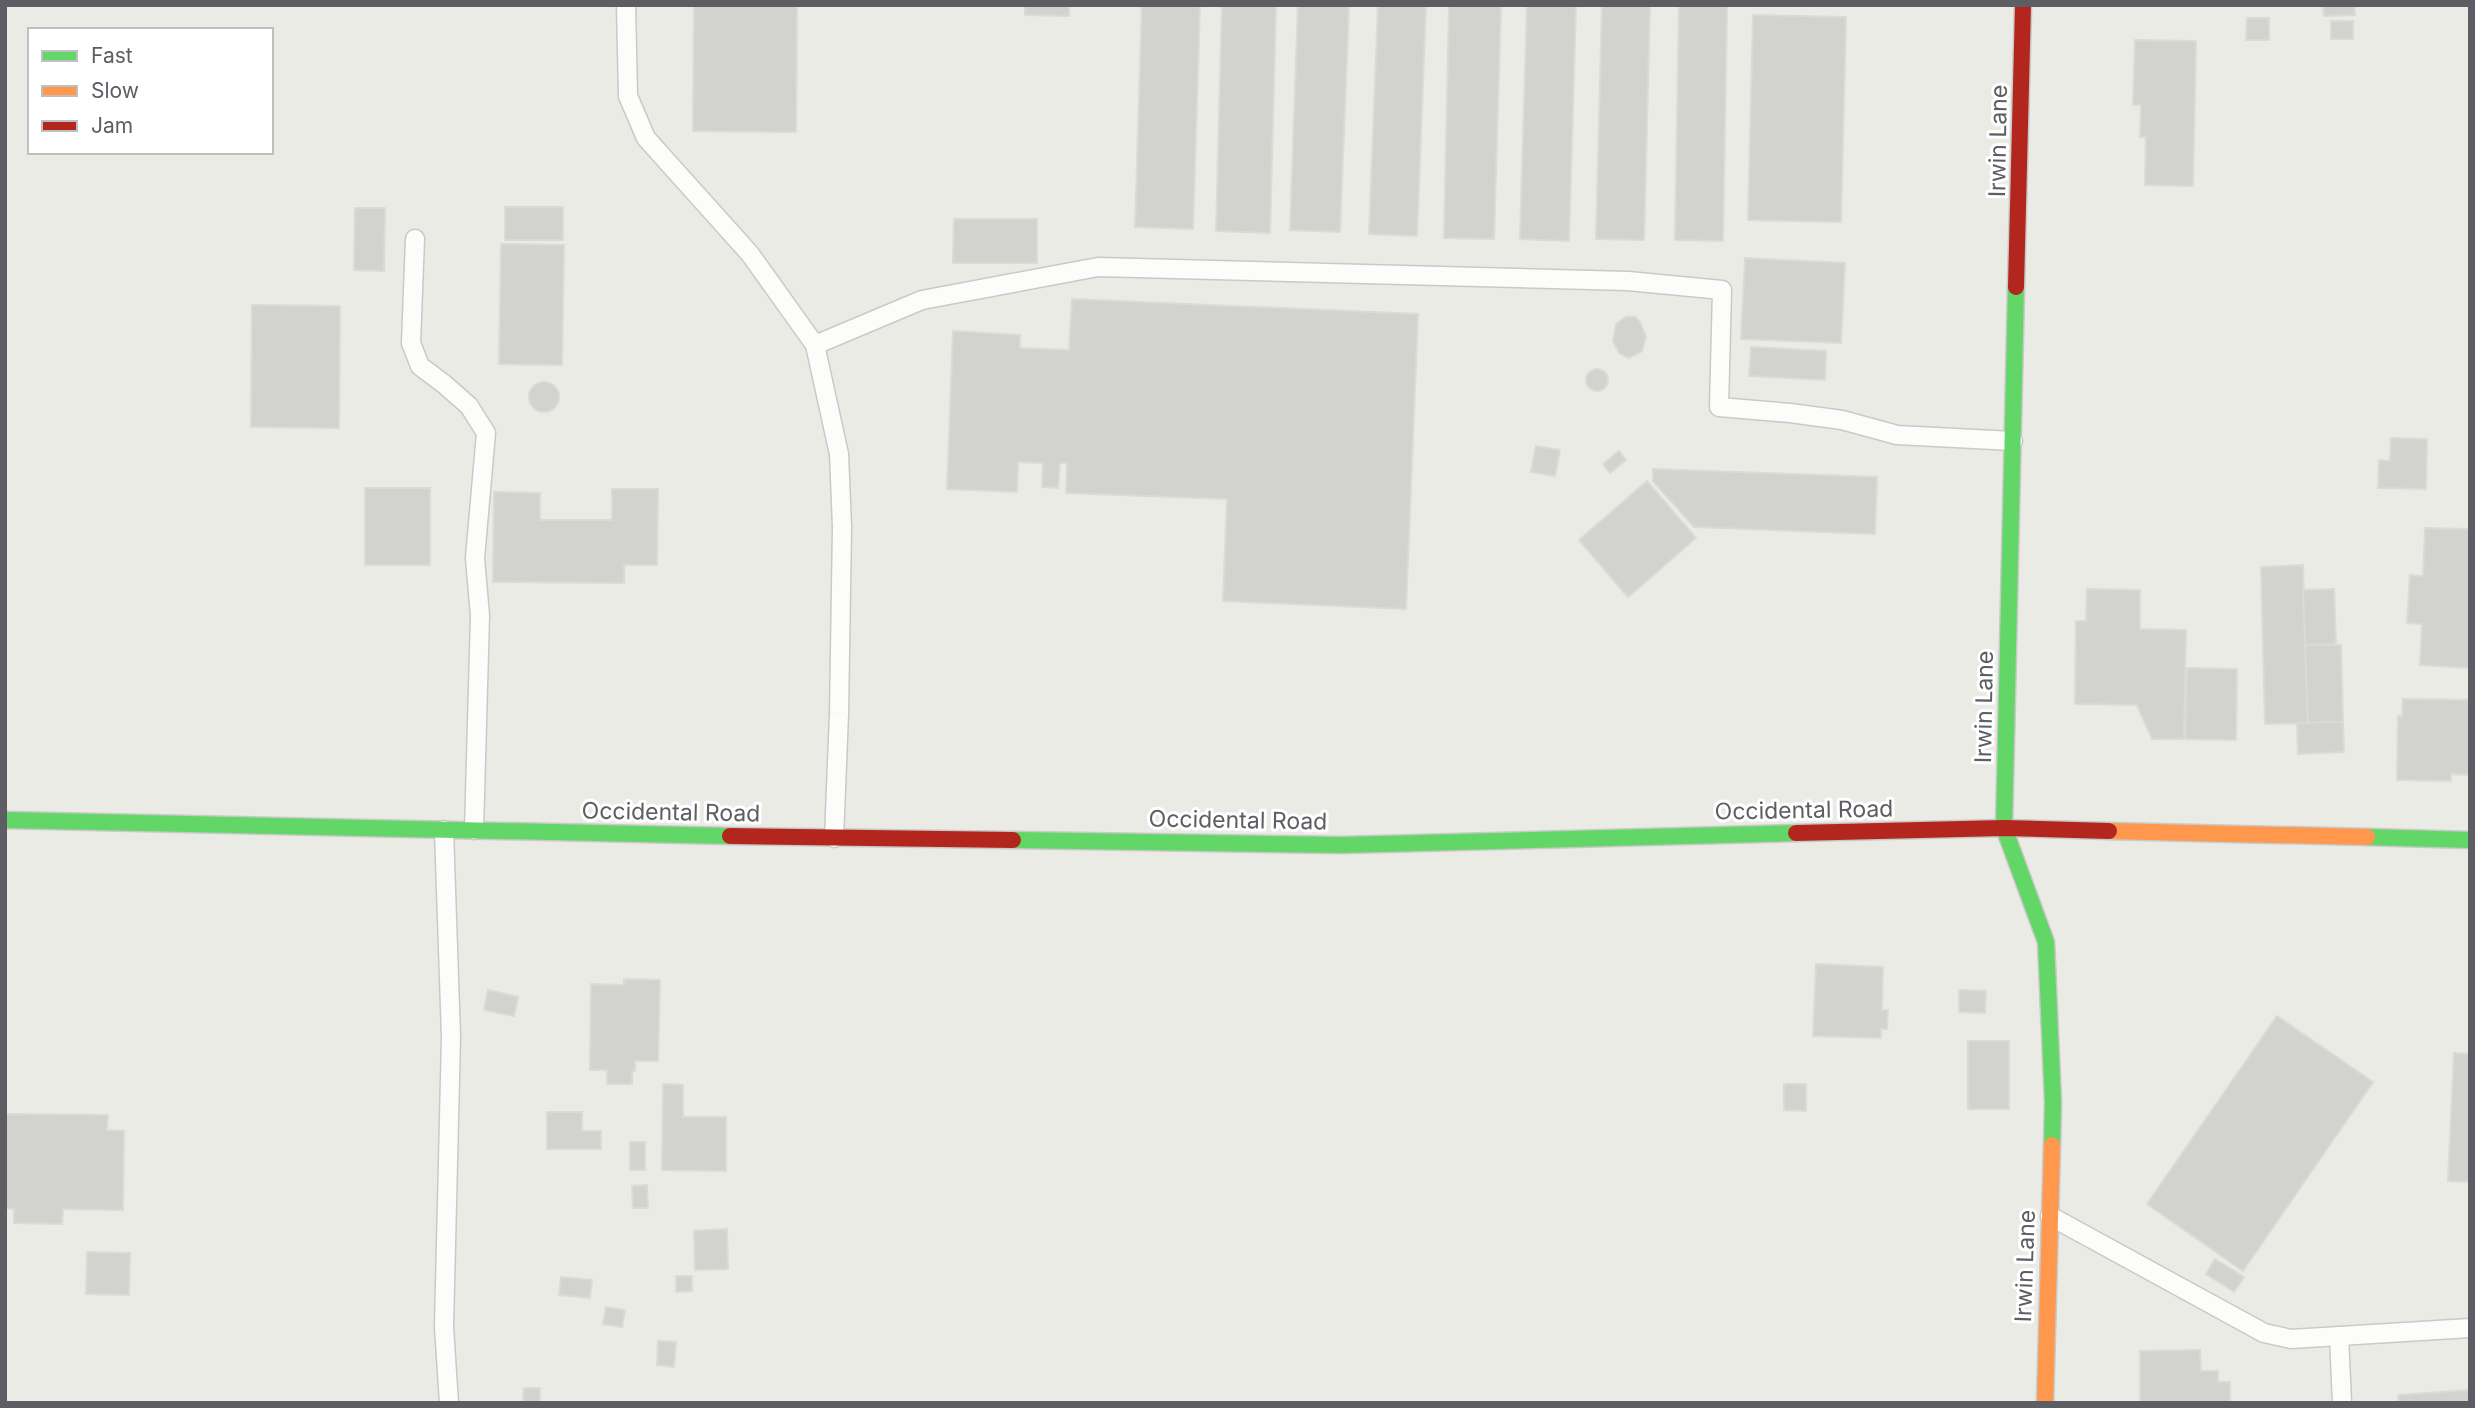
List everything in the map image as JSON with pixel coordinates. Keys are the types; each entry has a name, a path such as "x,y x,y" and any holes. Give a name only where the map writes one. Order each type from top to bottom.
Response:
{"street":[{"name":"Irwin Lane","path":"2023,5 2004,828 2046,942 2053,1102 2045,1403"},
{"name":"Occidental Road","path":"5,820 835,838 1342,845 2004,828 2470,840"}],"lane":[{"path":"626,5 628,96 646,138 750,254 815,345 839,454 842,527 835,838"},
{"path":"415,239 411,343 420,366 469,406 486,433 475,558 480,616 474,830"},
{"path":"815,345 922,300 1098,267 1628,281 1722,290 1719,407 1829,418 1897,435 2013,441"},
{"path":"444,830 451,1037 444,1326 449,1403"},
{"path":"2050,1216 2264,1333 2291,1339 2470,1328"},
{"path":"2340,1336 2342,1403"}],"building":[{"path":"694,5 797,5 796,132 693,131"},
{"path":"1025,5 1069,5 1069,16 1025,15"},
{"path":"1142,5 1200,5 1193,229 1135,227"},
{"path":"1222,5 1276,5 1270,233 1216,231"},
{"path":"1298,5 1349,5 1340,232 1290,230"},
{"path":"1378,5 1426,5 1417,236 1369,234"},
{"path":"1449,5 1501,5 1494,239 1444,238"},
{"path":"1527,5 1576,5 1569,241 1520,239"},
{"path":"1602,5 1650,5 1644,240 1596,239"},
{"path":"1679,5 1727,6 1723,241 1675,240"},
{"path":"2323,5 2354,5 2355,15 2324,16"},
{"path":"1753,15 1846,17 1841,222 1748,220"},
{"path":"2247,18 2269,18 2269,40 2246,40"},
{"path":"2331,21 2353,21 2353,39 2331,39"},
{"path":"2135,40 2196,41 2193,186 2145,185 2146,137 2140,137 2141,105 2133,105"},
{"path":"505,207 563,207 563,240 505,240"},
{"path":"355,208 385,208 384,271 354,270"},
{"path":"954,219 1037,219 1037,263 953,263"},
{"path":"501,244 564,245 562,365 499,364"},
{"path":"1745,258 1845,263 1841,343 1741,339"},
{"path":"1072,299 1418,314 1406,609 1223,601 1227,499 1066,493 1067,463 1060,463 1058,488 1042,487 1043,463 1018,462 1017,492 947,489 953,331 1020,335 1020,348 1069,350"},
{"path":"252,305 340,306 339,428 251,427"},
{"path":"1626,317 1635,317 1640,322 1646,337 1642,351 1629,358 1619,353 1613,341 1616,324"},
{"path":"1751,347 1826,351 1825,380 1749,376"},
{"path":"1597,369 1605,372 1608,380 1605,388 1597,391 1589,388 1586,380 1589,372"},
{"path":"544,382 555,386 559,397 555,408 544,412 533,408 529,397 533,386"},
{"path":"2391,438 2427,439 2426,489 2378,488 2379,460 2390,461"},
{"path":"1536,446 1560,450 1555,476 1531,472"},
{"path":"1619,451 1626,460 1610,473 1603,464"},
{"path":"1653,469 1877,477 1875,534 1694,527 1653,481"},
{"path":"1647,481 1696,538 1628,597 1579,540"},
{"path":"365,488 430,488 430,565 365,565"},
{"path":"612,489 658,489 657,565 624,565 624,583 493,582 494,492 540,493 540,520 612,520"},
{"path":"2425,528 2470,529 2470,668 2420,665 2422,624 2407,623 2410,575 2423,576"},
{"path":"2303,565 2308,723 2265,724 2261,567"},
{"path":"2087,589 2140,590 2140,629 2186,630 2184,739 2152,739 2137,705 2075,704 2076,621 2086,621"},
{"path":"2334,589 2336,644 2305,645 2303,590"},
{"path":"2305,645 2341,645 2343,722 2308,723"},
{"path":"2187,668 2237,669 2236,740 2185,739"},
{"path":"2403,699 2470,700 2470,775 2451,774 2451,781 2397,780 2398,716 2402,717"},
{"path":"2343,722 2344,752 2298,754 2297,723"},
{"path":"1816,964 1883,967 1882,1010 1888,1010 1887,1029 1881,1029 1881,1038 1813,1036"},
{"path":"624,979 660,980 658,1061 635,1061 632,1084 607,1084 607,1070 590,1070 591,984 624,985"},
{"path":"488,990 518,997 514,1016 484,1010"},
{"path":"1959,990 1986,991 1985,1013 1959,1012"},
{"path":"2277,1016 2373,1082 2243,1271 2147,1204"},
{"path":"1968,1041 2009,1041 2009,1109 1968,1109"},
{"path":"2454,1053 2470,1054 2470,1182 2448,1181"},
{"path":"663,1084 683,1085 683,1117 726,1117 726,1171 662,1170"},
{"path":"1784,1084 1806,1084 1806,1111 1784,1110"},
{"path":"547,1112 582,1112 582,1131 601,1131 601,1149 547,1149"},
{"path":"5,1114 108,1115 107,1130 124,1131 123,1210 63,1209 62,1224 14,1223 14,1209 5,1208"},
{"path":"630,1142 645,1142 645,1170 630,1170"},
{"path":"647,1185 648,1208 633,1208 632,1186"},
{"path":"727,1229 728,1269 695,1270 694,1231"},
{"path":"87,1252 130,1253 129,1295 86,1294"},
{"path":"2215,1259 2244,1277 2234,1292 2206,1274"},
{"path":"676,1276 692,1276 692,1291 676,1292"},
{"path":"561,1277 592,1280 590,1298 559,1295"},
{"path":"606,1307 625,1310 622,1327 603,1324"},
{"path":"658,1341 676,1342 674,1367 657,1365"},
{"path":"2200,1350 2201,1371 2218,1371 2218,1382 2230,1382 2230,1403 2140,1403 2140,1351"},
{"path":"524,1388 540,1388 540,1403 523,1403"},
{"path":"2470,1390 2470,1403 2399,1403 2398,1395"}],"traffic: fast":[{"path":"2016,287 2004,828 2046,942 2053,1102 2052,1145"},
{"path":"5,820 730,836"},
{"path":"1013,840 1342,845 1796,833"},
{"path":"2367,837 2470,840"}],"traffic: slow":[{"path":"2109,831 2367,837"},
{"path":"2045,1403 2052,1145"}],"traffic: jam":[{"path":"2016,287 2023,5"},
{"path":"1796,833 2004,828 2109,831"},
{"path":"730,836 1013,840"}]}
